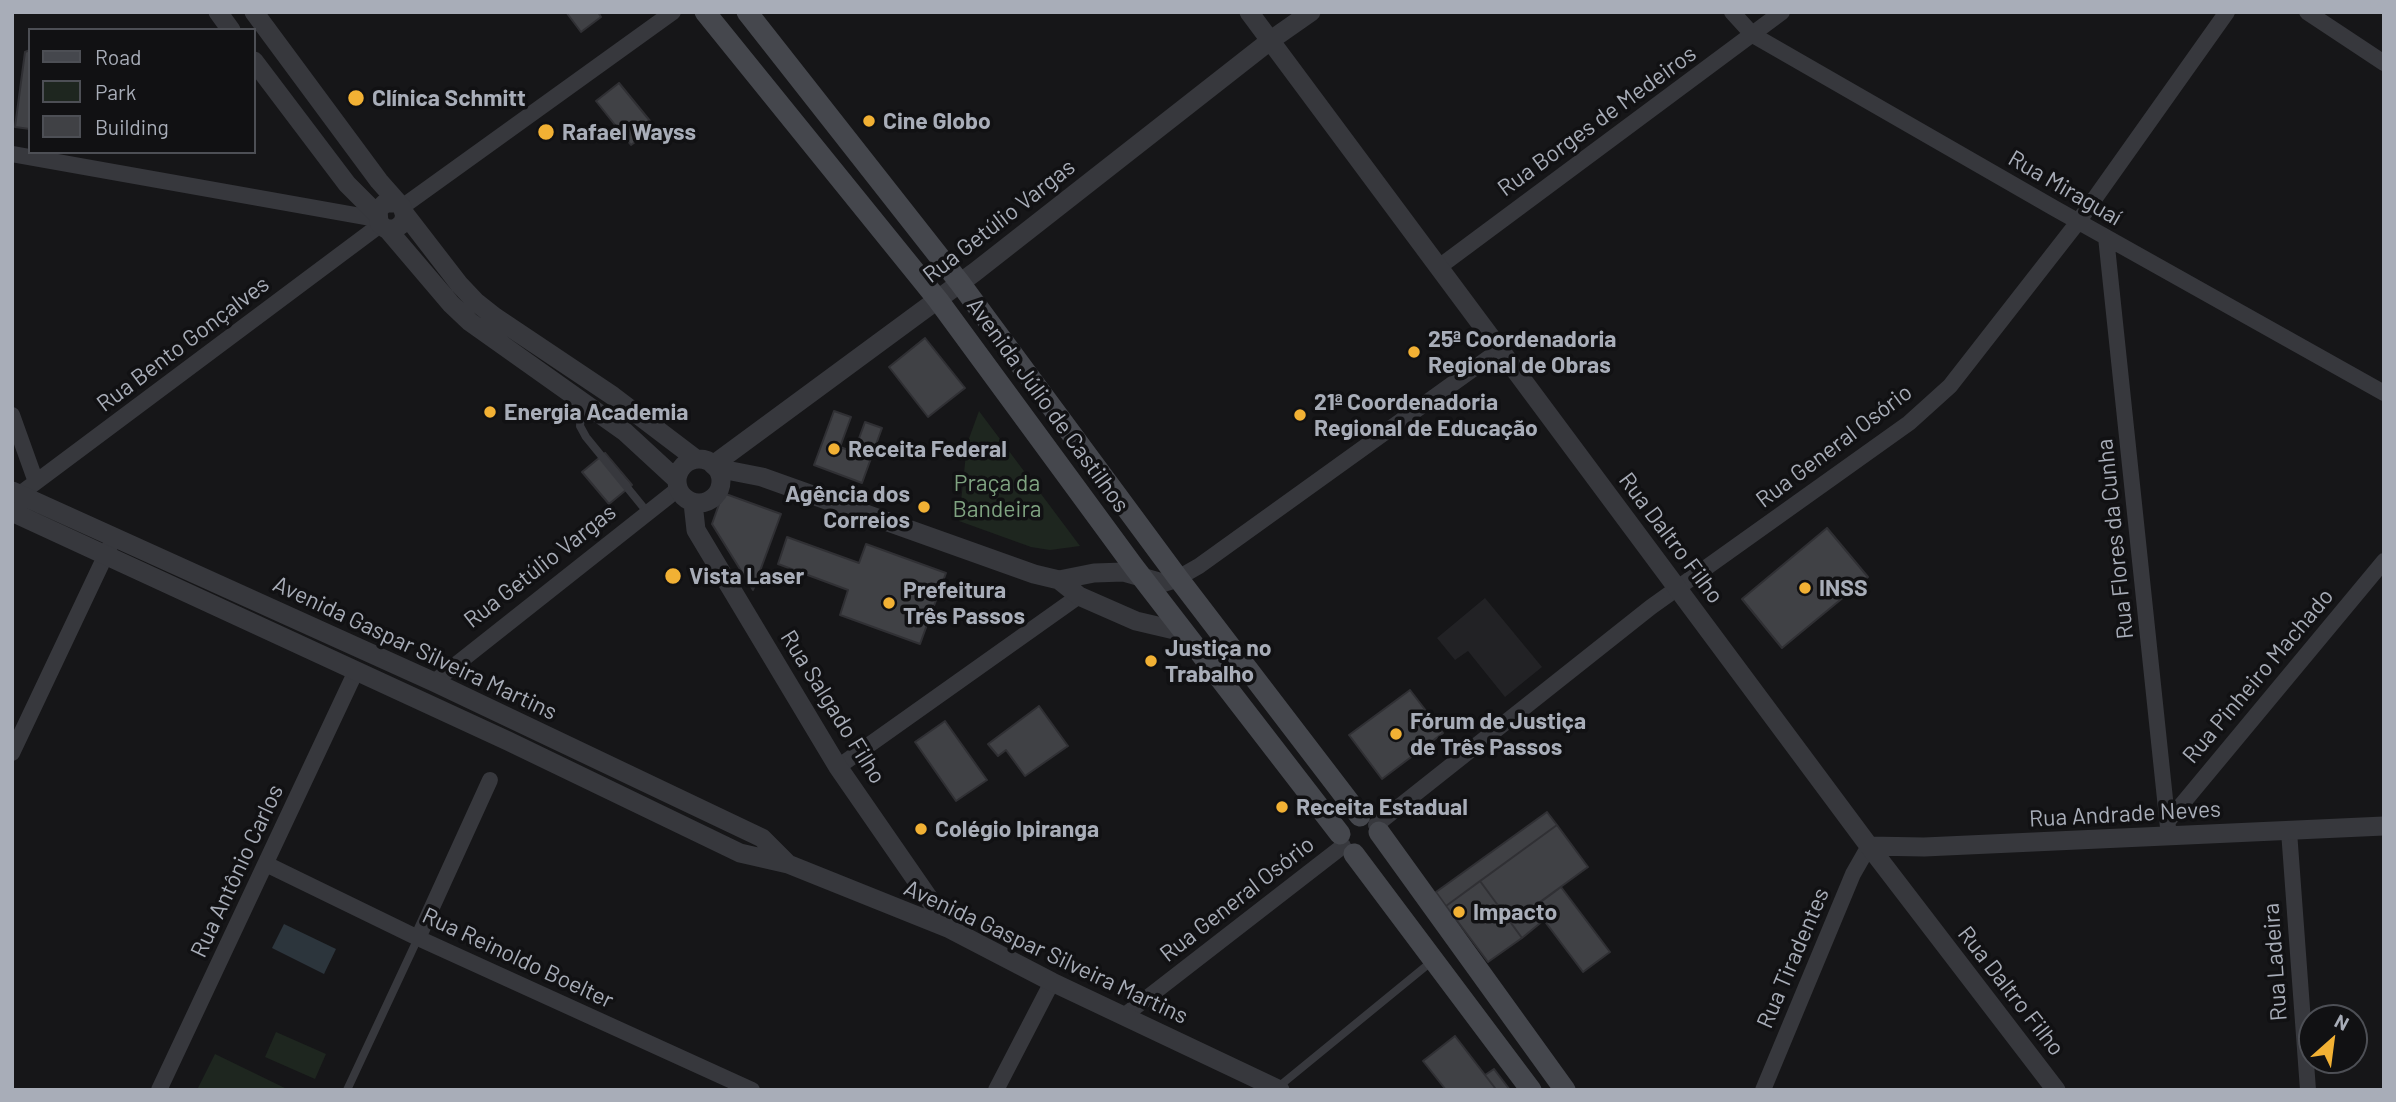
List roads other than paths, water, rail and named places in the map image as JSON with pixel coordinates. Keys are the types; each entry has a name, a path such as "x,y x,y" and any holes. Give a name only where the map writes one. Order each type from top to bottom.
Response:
{"main road":[{"name":"Avenida Júlio de Castilhos","path":"705,12 938,300 1183,632 1531,1090"},
{"name":"Avenida Júlio de Castilhos","path":"747,12 960,283 1178,578 1372,824 1566,1090"},
{"path":"1348,820 1372,824 1379,838 1374,849 1363,855 1346,845 1343,824 1348,820"},
{"path":"1434,960 1458,941"}],"street":[{"path":"218,12 230,28"},
{"path":"254,12 459,284 476,302 709,464 721,480 717,494 707,502 693,503 681,495 677,484 625,432 470,322 451,304 339,175 256,64"},
{"path":"401,208 673,12"},
{"name":"Rua Daltro Filho","path":"1250,12 1676,588 2056,1090"},
{"name":"Rua Getúlio Vargas","path":"709,464 938,300 1271,40 1311,12"},
{"name":"Rua Miraguaí","path":"1732,12 1753,34 2078,222 2384,393"},
{"name":"Rua Borges de Medeiros","path":"1439,267 1782,12"},
{"name":"Rua General Osório","path":"1372,824 1676,588 1909,423 1950,386 2078,222 2227,12"},
{"path":"2307,12 2384,62"},
{"path":"12,154 399,227 404,220 401,208"},
{"name":"Rua Bento Gonçalves","path":"14,499 381,222"},
{"name":"Rua Flores da Cunha","path":"2106,237 2169,829"},
{"path":"677,484 678,473 685,464 709,464 762,477 1034,574 1059,580 1094,573 1124,572 1162,583 1178,578 1199,566 1501,349"},
{"path":"12,415 36,482"},
{"name":"Rua Getúlio Vargas","path":"434,682 648,513 677,484"},
{"name":"Avenida Gaspar Silveira Martins","path":"14,499 114,537 434,682 762,838 788,864"},
{"name":"Avenida Gaspar Silveira Martins","path":"14,499 106,556 508,741 740,853 788,864 950,929 1052,982 1278,1089"},
{"name":"Rua Salgado Filho","path":"693,503 696,530 838,767 950,929"},
{"path":"12,753 114,537"},
{"name":"Rua Pinheiro Machado","path":"2169,829 2384,561"},
{"path":"1059,580 1079,596 1136,621 1183,632"},
{"path":"838,767 1079,596"},
{"name":"Rua Antônio Carlos","path":"159,1090 356,671"},
{"path":"418,938 490,779"},
{"name":"Rua Andrade Neves","path":"1869,846 1924,847 2169,829 2288,831 2384,826"},
{"name":"Rua Ladeira","path":"2288,831 2308,1090"},
{"name":"Rua General Osório","path":"1125,1015 1346,845"},
{"name":"Rua Tiradentes","path":"1763,1090 1853,874 1869,846"},
{"name":"Rua Reinoldo Boelter","path":"266,864 418,938 752,1090"},
{"path":"996,1090 1052,982"}],"lane":[{"path":"582,401 580,426 586,437 648,513"},
{"path":"347,1090 418,938"},
{"path":"1278,1089 1434,960"}],"place":[{"name":"Clínica Schmitt","path":"356,98"},
{"name":"Cine Globo","path":"869,121"},
{"name":"Rafael Wayss","path":"546,132"},
{"name":"25ª Coordenadoria Regional de Obras","path":"1414,352"},
{"name":"Energia Academia","path":"490,412"},
{"name":"21ª Coordenadoria Regional de Educação","path":"1300,415"},
{"name":"Receita Federal","path":"834,449"},
{"name":"Agência dos Correios","path":"924,507"},
{"name":"Vista Laser","path":"673,576"},
{"name":"INSS","path":"1805,588"},
{"name":"Prefeitura Três Passos","path":"889,603"},
{"name":"Justiça no Trabalho","path":"1151,661"},
{"name":"Fórum de Justiça de Três Passos","path":"1396,734"},
{"name":"Receita Estadual","path":"1282,807"},
{"name":"Colégio Ipiranga","path":"921,829"},
{"name":"Impacto","path":"1459,912"}],"park label":[{"name":"Praça da Bandeira","path":"997,496"}]}
